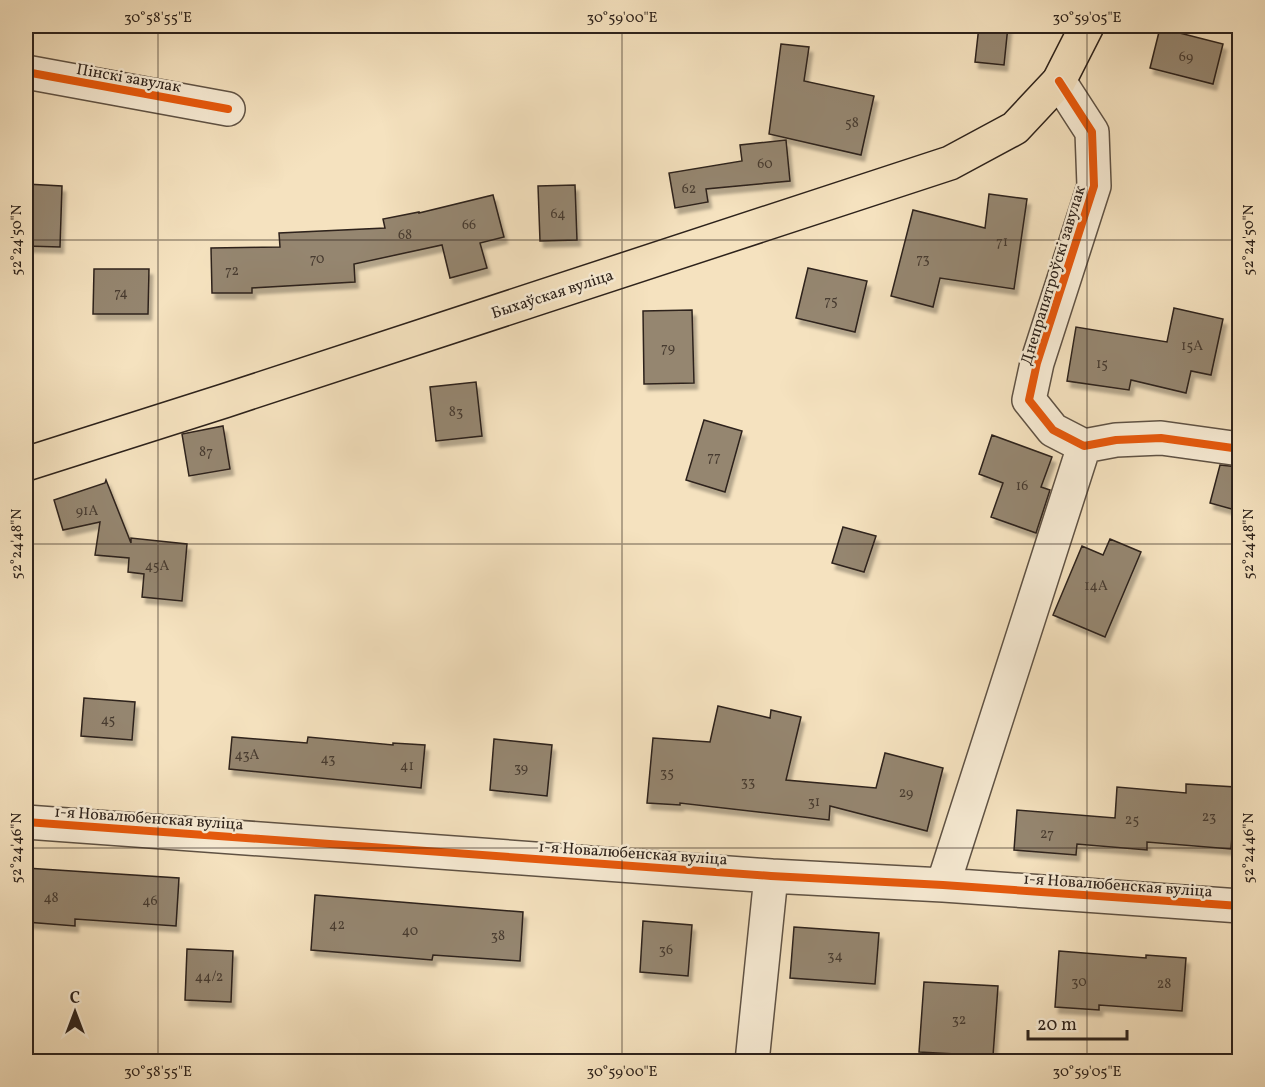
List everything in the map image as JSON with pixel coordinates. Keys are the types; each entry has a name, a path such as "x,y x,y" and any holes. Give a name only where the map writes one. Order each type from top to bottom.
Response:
{"main road":[{"name":"Быхаўская вуліца","path":"26,464 950,163 1015,128 1058,83 1087,26"}],"street":[{"name":"Пінскі завулак","path":"26,72 228,109"},
{"name":"Днепрапятроўскі завулак","path":"1058,83 1092,132 1095,186 1037,363 1029,400 1053,430 1084,446"},
{"path":"943,885 1084,446 1116,440 1161,438 1239,449"},
{"name":"1-я Новалюбенская вуліца","path":"26,822 771,876 943,885 1239,906"},
{"path":"752,1062 771,876"}],"building":[{"path":"979,26 1008,26 1004,65 975,62"},
{"path":"1160,28 1223,44 1213,84 1150,68"},
{"path":"781,44 809,47 804,81 874,96 861,155 769,134"},
{"path":"786,140 790,181 706,189 708,202 675,208 669,173 742,161 740,145"},
{"path":"26,184 62,186 60,247 26,246"},
{"path":"575,185 577,240 540,241 538,186"},
{"path":"989,194 1027,199 1014,289 940,278 933,307 891,296 913,210 985,228"},
{"path":"493,195 504,237 480,243 487,268 450,278 442,245 354,264 355,282 252,288 252,293 212,293 211,248 280,247 279,233 385,228 383,219 419,213"},
{"path":"808,268 867,281 855,332 796,318"},
{"path":"94,269 149,269 148,314 93,314"},
{"path":"1174,308 1223,319 1211,375 1191,371 1186,393 1131,380 1129,390 1067,381 1076,327 1167,342"},
{"path":"692,310 694,383 644,384 643,311"},
{"path":"476,382 482,436 436,441 430,387"},
{"path":"704,420 742,431 725,492 686,480"},
{"path":"223,426 230,469 189,476 182,434"},
{"path":"992,435 1052,457 1041,487 1050,490 1036,533 991,517 1003,483 979,474"},
{"path":"1220,465 1239,467 1239,511 1210,503"},
{"path":"106,480 131,543 131,538 187,544 182,601 142,597 144,574 128,572 129,558 95,555 100,522 63,530 54,500 105,483"},
{"path":"843,527 876,536 864,572 832,563"},
{"path":"1110,539 1141,552 1105,637 1053,615 1082,546 1103,555"},
{"path":"84,698 135,702 132,740 81,736"},
{"path":"718,706 770,718 771,710 801,717 786,780 876,788 885,753 943,768 927,831 830,806 829,820 680,803 680,805 647,803 653,738 710,742"},
{"path":"232,737 307,743 308,737 393,745 393,743 425,745 421,788 229,769"},
{"path":"494,739 552,745 547,796 490,790"},
{"path":"1186,784 1236,787 1231,849 1147,842 1147,850 1077,844 1076,855 1014,850 1017,810 1115,818 1117,787 1186,793"},
{"path":"26,868 179,878 176,926 75,919 75,926 26,922"},
{"path":"315,895 523,912 520,961 433,955 432,960 311,950"},
{"path":"643,921 692,925 688,976 640,972"},
{"path":"794,927 879,933 875,984 790,978"},
{"path":"187,949 233,951 231,1002 185,1000"},
{"path":"1059,951 1146,958 1146,955 1186,958 1182,1011 1099,1005 1099,1010 1055,1007"},
{"path":"924,982 998,986 993,1056 919,1052"}],"cycle path":[{"path":"26,72 228,109"},
{"path":"1059,81 1092,132 1094,186 1037,363 1029,400 1053,430 1084,446 1116,440 1161,438 1240,449"},
{"path":"26,822 771,876 943,885 1240,906"}]}
